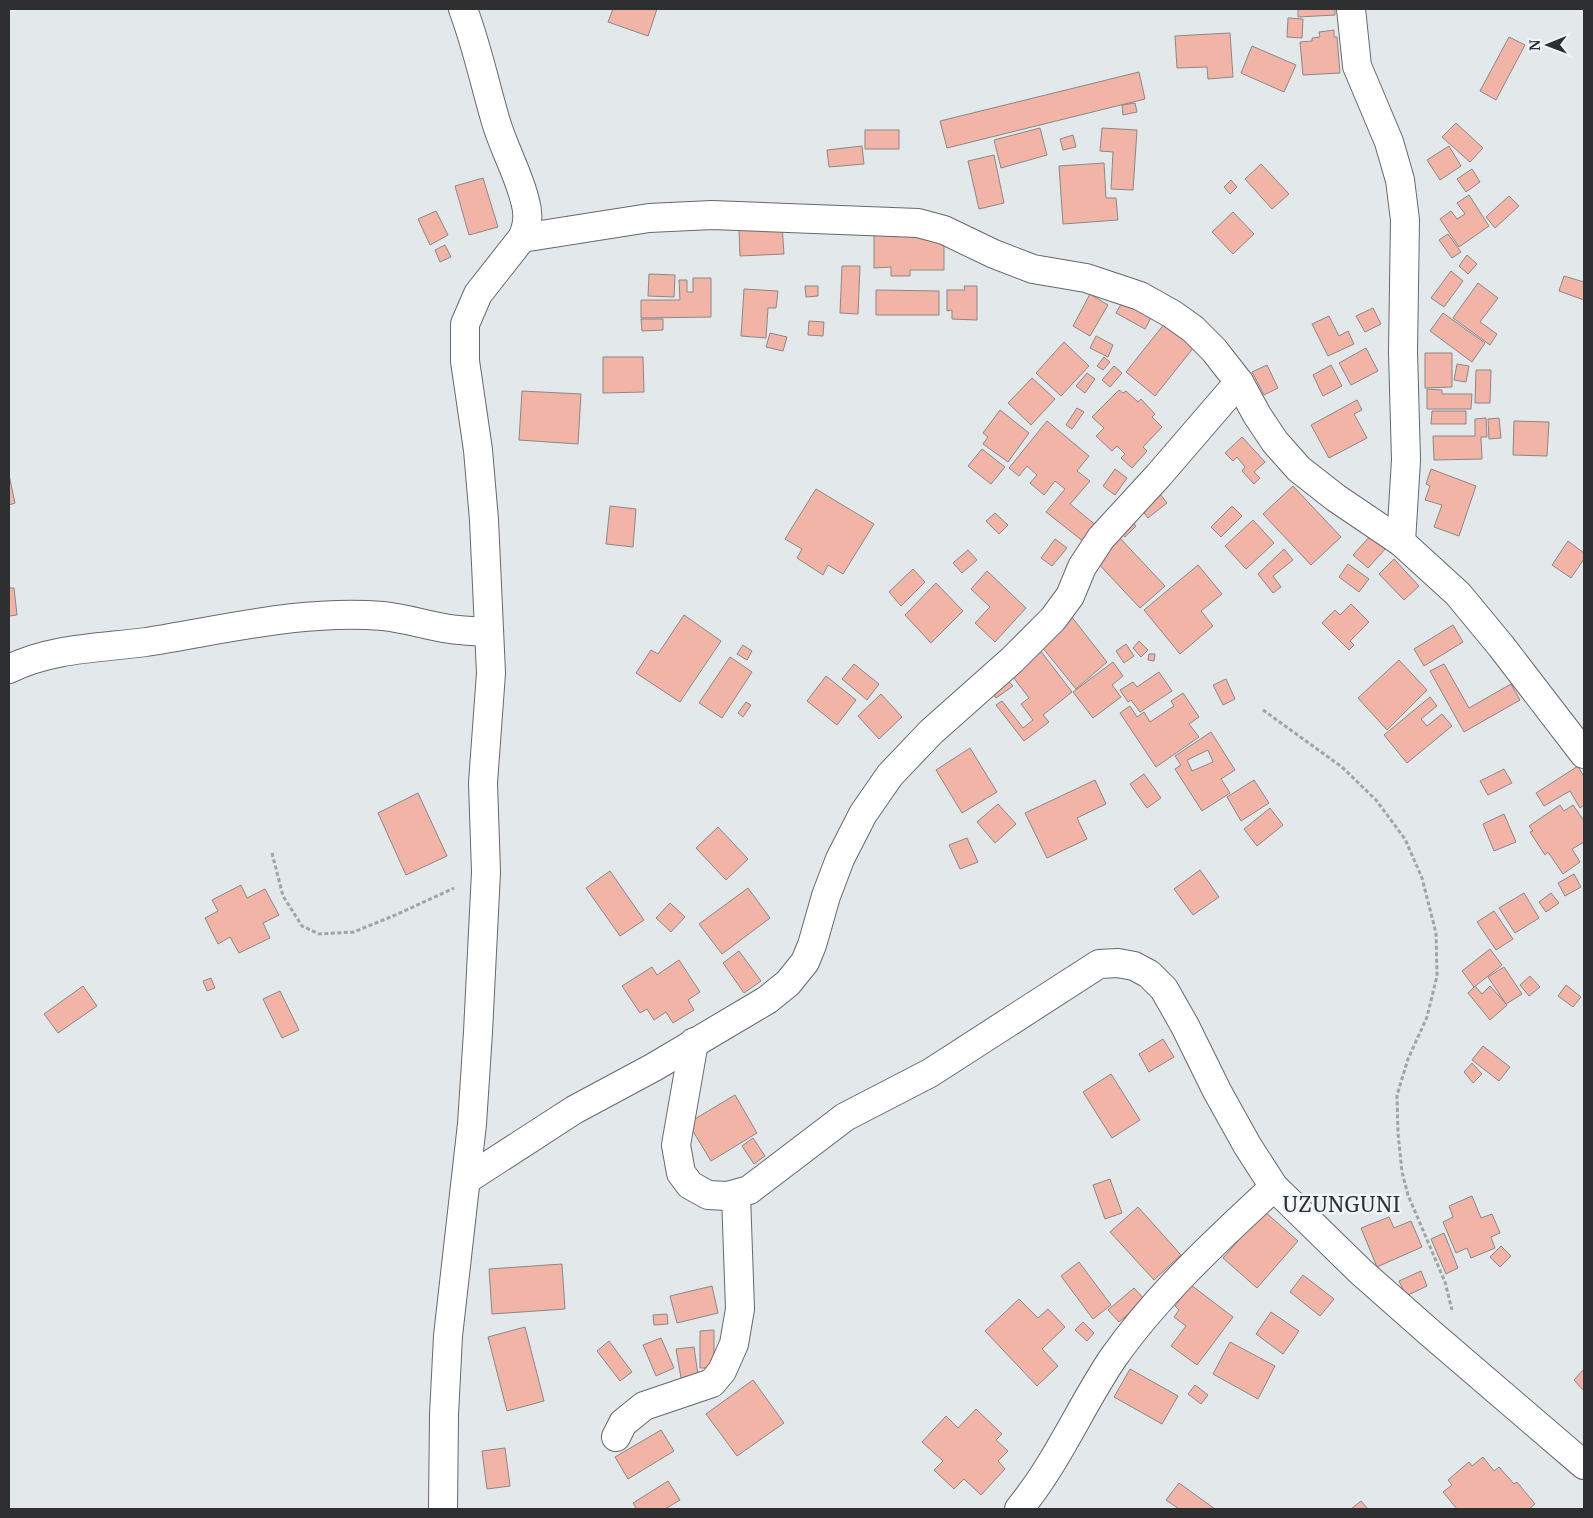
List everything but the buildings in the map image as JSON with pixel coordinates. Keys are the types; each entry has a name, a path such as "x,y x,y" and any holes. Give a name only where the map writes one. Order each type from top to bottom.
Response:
{"street":[{"path":"443,1509 444,1415 448,1336 473,1115 486,872 483,783 491,673 484,520 478,450 465,361 465,324 478,294 522,238 527,228 528,218 526,202 496,122 470,28 462,9"},
{"path":"1351,9 1357,66 1389,142 1400,180 1405,220 1403,352 1406,460 1401,542"},
{"path":"522,238 649,218 721,216 918,223 944,230 994,254 1033,269 1086,278 1140,296 1172,314 1193,329 1214,350 1239,382 1257,415 1275,442 1299,469 1336,498 1401,542 1458,594 1501,646 1584,754"},
{"path":"466,1180 574,1110 654,1067 766,1000 788,984 805,962 840,859 863,814 890,775 931,732 1012,660 1052,619 1070,596 1082,567 1101,538 1158,476 1239,382"},
{"path":"9,669 23,662 55,653 146,642 259,623 324,617 384,616 451,629 488,632"},
{"path":"694,1042 676,1145 681,1173 690,1185 708,1195 736,1195 749,1190 846,1117 930,1073 1099,964 1118,963 1134,966 1149,974 1164,989 1185,1026 1217,1091 1247,1145 1274,1187 1360,1271 1584,1465"},
{"path":"1019,1509 1065,1440 1094,1387 1126,1340 1151,1310 1219,1238 1274,1187"},
{"path":"616,1437 623,1423 644,1406 712,1383 722,1371 734,1344 740,1309 736,1195"}],"path":[{"path":"1263,710 1342,767 1376,800 1405,839 1422,878 1436,933 1437,976 1427,1018 1408,1059 1397,1095 1398,1133 1402,1172 1408,1195 1445,1282 1454,1319 1453,1353"},
{"path":"272,853 283,896 302,926 319,934 354,932 400,913 486,872"}],"district":[{"name":"UZUNGUNI","path":"1342,1204"}]}
